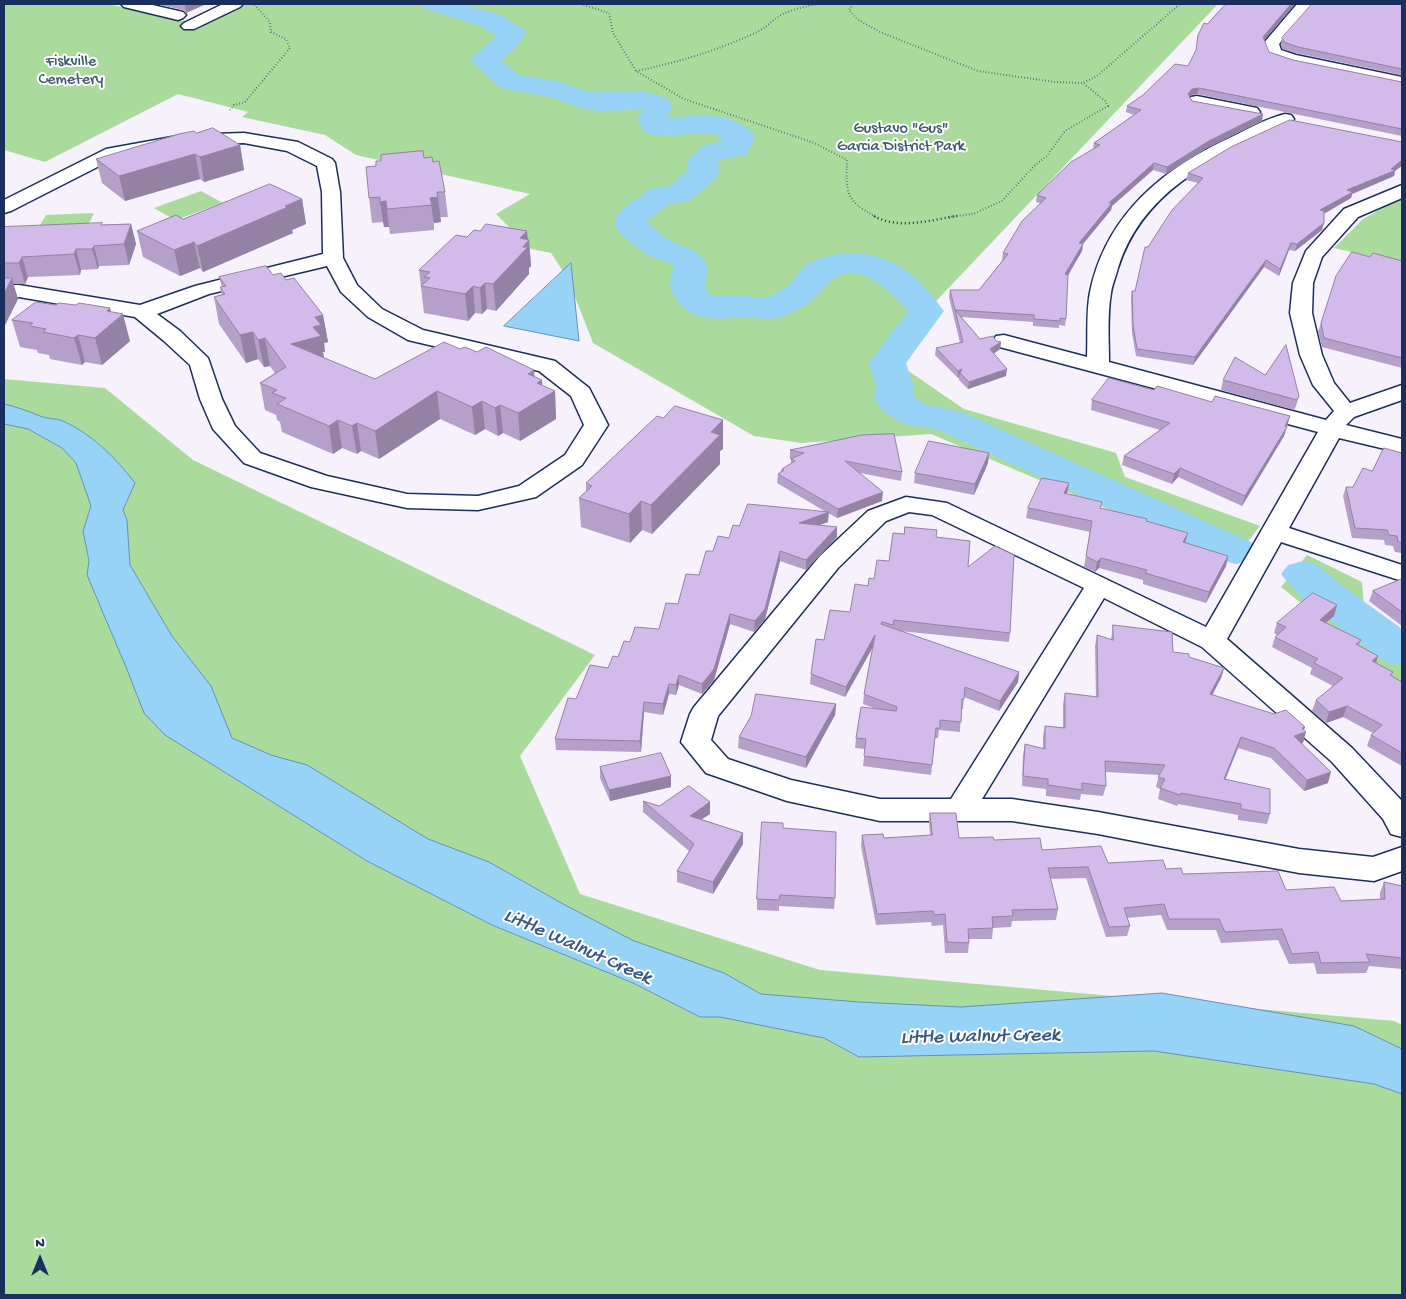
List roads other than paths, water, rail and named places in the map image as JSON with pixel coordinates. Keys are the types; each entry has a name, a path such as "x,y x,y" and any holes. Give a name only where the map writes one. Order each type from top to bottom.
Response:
{"street":[{"path":"129,4 184,20 235,4"},
{"path":"1305,4 1271,44 1274,54 1402,82"},
{"path":"1196,101 1305,123"},
{"path":"1098,366 1100,292 1113,252 1134,214 1162,186 1201,159 1285,119"},
{"path":"4,207 112,153 183,140 244,138 292,146 326,163 331,192 333,258 348,288 375,313 416,334 547,366 582,393 596,425 574,460 527,492 478,503 407,500 320,482 252,458 225,429 211,399 200,363 172,336 142,312 19,291 4,291"},
{"path":"1339,421 1311,355 1301,313 1303,284 1313,255 1351,213 1402,191"},
{"path":"142,312 202,290 333,258"},
{"path":"1004,341 1098,366 1339,421 1402,446"},
{"path":"1212,641 1339,421 1402,392"},
{"path":"1402,826 1394,812 1342,755 1212,641 938,508 906,504 877,516 829,562 704,714 696,742 717,766 787,790 880,810 1012,810 1098,823 1299,861 1374,869 1402,859"},
{"path":"1274,531 1402,573"},
{"path":"960,810 1099,585"}],"water":[{"path":"571,263 579,341 504,326"},
{"name":"Little Walnut Creek","path":"4,404 43,417 60,420 74,426 103,447 135,483 123,510 127,520 130,565 172,636 211,686 232,738 271,755 307,765 428,839 489,862 632,940 724,973 761,994 859,1002 961,1007 1162,993 1354,1026 1402,1049 1402,1094 1374,1084 1154,1051 859,1057 824,1038 720,1017 700,1017 633,983 492,925 367,861 165,735 144,713 87,575 89,561 83,531 91,506 76,463 62,448 28,429 4,424"}],"waterway":[{"path":"434,4 487,19 495,22 497,27 513,32 508,40 484,60 510,82 557,89 584,100 599,102 645,101 657,104 657,110 652,118 655,127 708,124 723,126 740,137 736,148 711,153 703,161 704,173 678,194 661,196 633,216 631,226 661,249 682,256 691,266 687,282 692,297 709,308 744,306 770,309 799,294 821,270 850,262 876,266 911,292 926,311 887,363 895,387 893,399 912,414 948,420 1236,551"},
{"path":"1303,574 1324,594 1402,651"}],"park label":[{"name":"Fiskville Cemetery","path":"71,72"},
{"name":"Gustavo \"Gus\" Garcia District Park","path":"901,139"}]}
